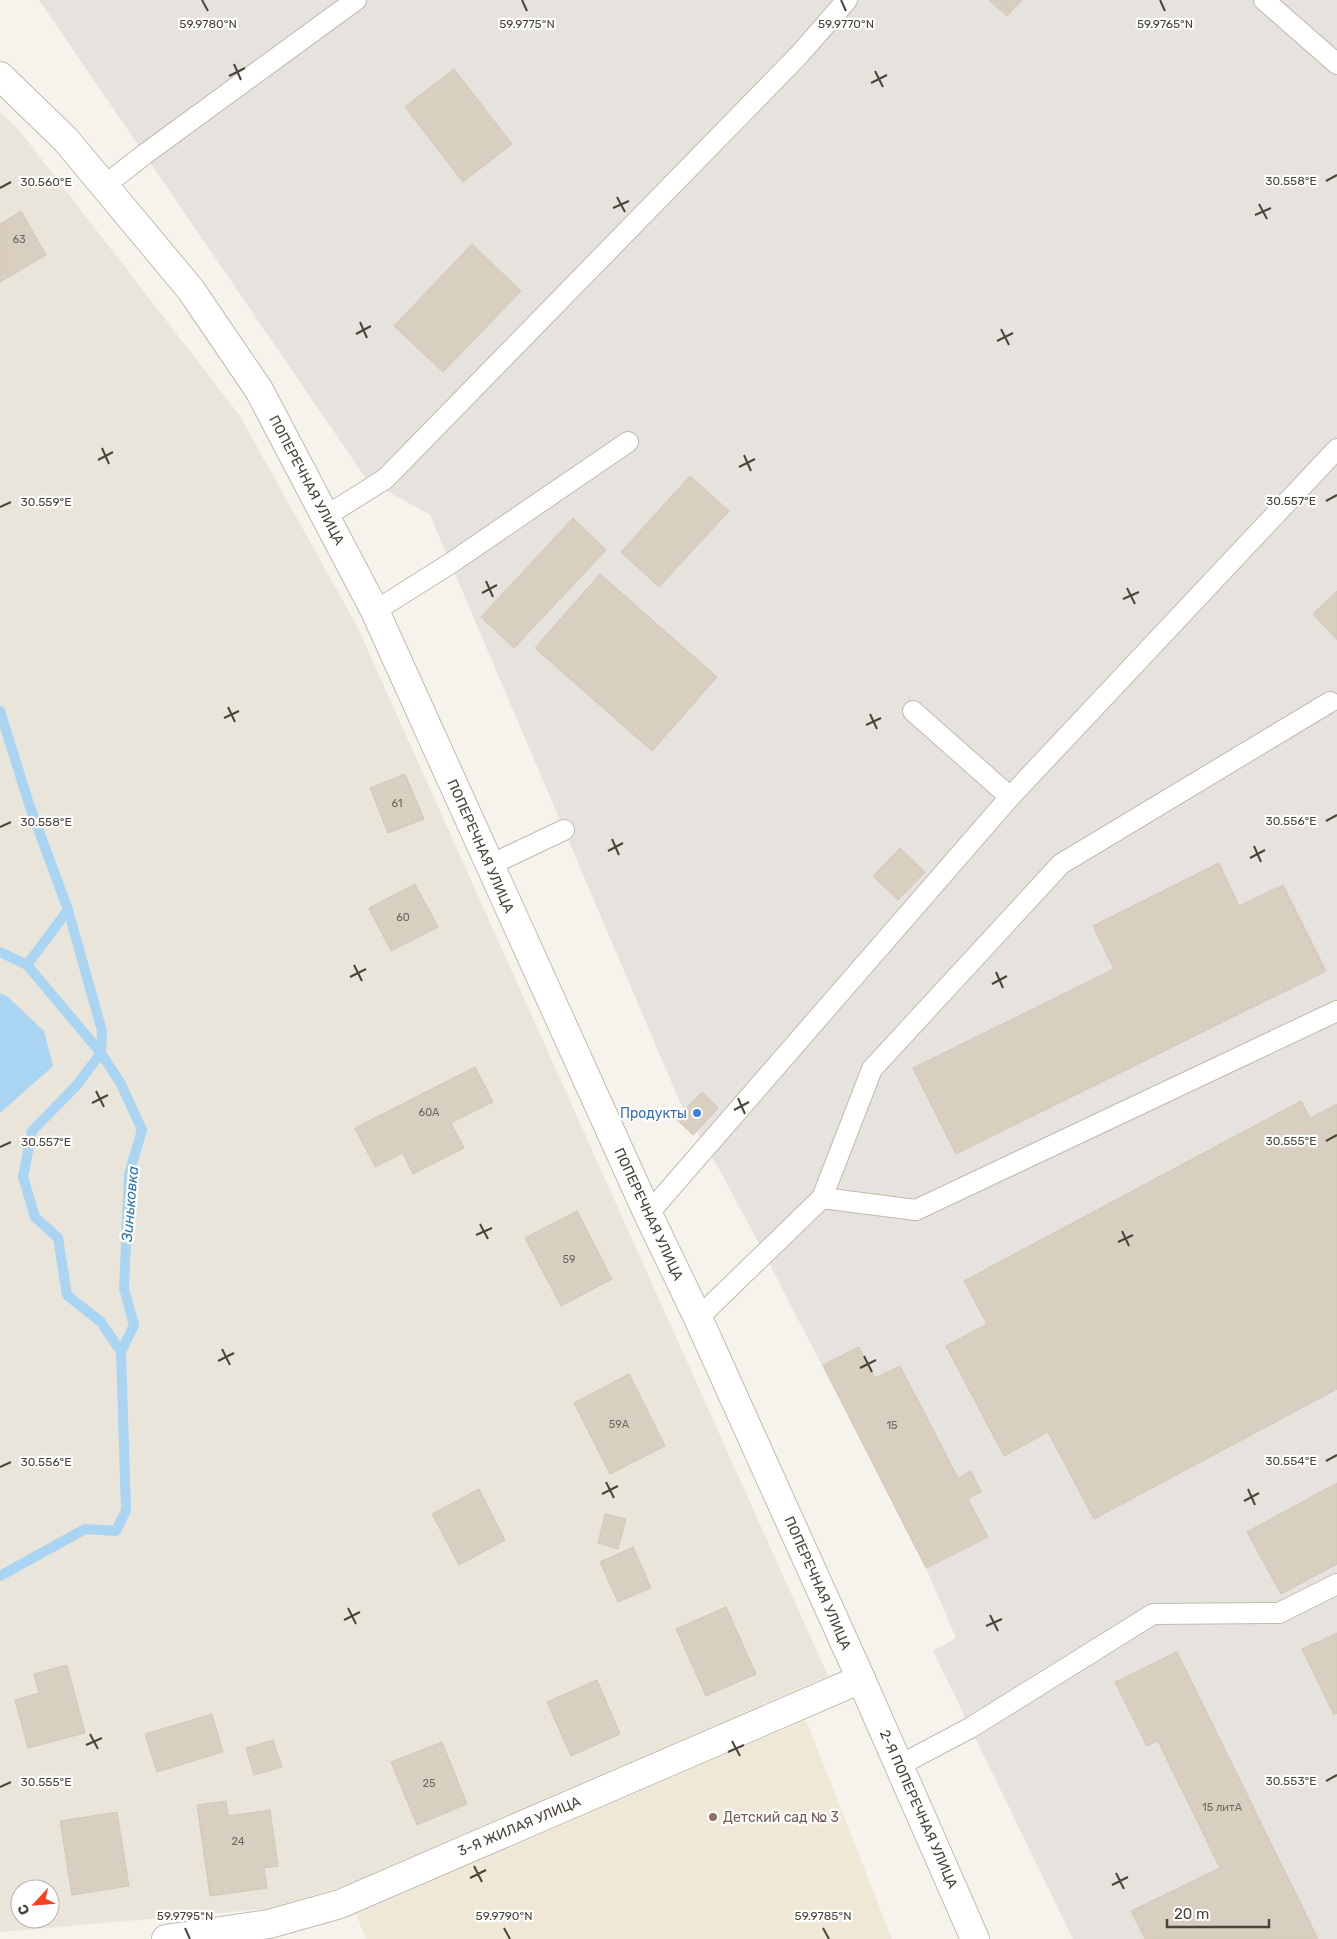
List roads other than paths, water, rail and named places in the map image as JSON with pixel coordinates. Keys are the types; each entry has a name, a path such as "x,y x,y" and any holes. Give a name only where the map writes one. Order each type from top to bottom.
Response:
{"street":[{"name":"ПОПЕРЕЧНАЯ УЛИЦА","path":"0,76 66,140 191,290 259,390 375,611 861,1679"},
{"name":"2-Я ПОПЕРЕЧНАЯ УЛИЦА","path":"861,1679 975,1939"},
{"name":"3-Я ЖИЛАЯ УЛИЦА","path":"166,1939 269,1924 340,1904 861,1679"}],"lane":[{"path":"104,186 356,0"},
{"path":"326,516 385,479 799,55 847,0"},
{"path":"1264,0 1337,64"},
{"path":"375,611 450,563 628,442"},
{"path":"648,1214 1010,797 1337,449"},
{"path":"698,1318 822,1198 872,1069 1061,864 1330,702"},
{"path":"914,710 1010,797"},
{"path":"490,865 564,830"},
{"path":"822,1198 916,1210 1337,1011"},
{"path":"900,1765 970,1728 1153,1614 1279,1613 1337,1584"}],"water":[{"path":"0,993 8,997 44,1031 53,1066 0,1113"}],"waterway":[{"name":"Зиньковка","path":"0,711 29,804 68,910 102,1031 101,1053 121,1084 142,1130 129,1174 124,1288 134,1325 121,1352 126,1510 116,1531 85,1529 0,1576"},
{"path":"27,965 68,910"},
{"path":"0,952 27,965 101,1053 76,1086 32,1131 23,1177 35,1217 58,1238 67,1295 101,1322 121,1352"}],"place":[{"name":"Продукты","path":"697,1113"},
{"name":"Детский сад № 3","path":"713,1817"}]}
